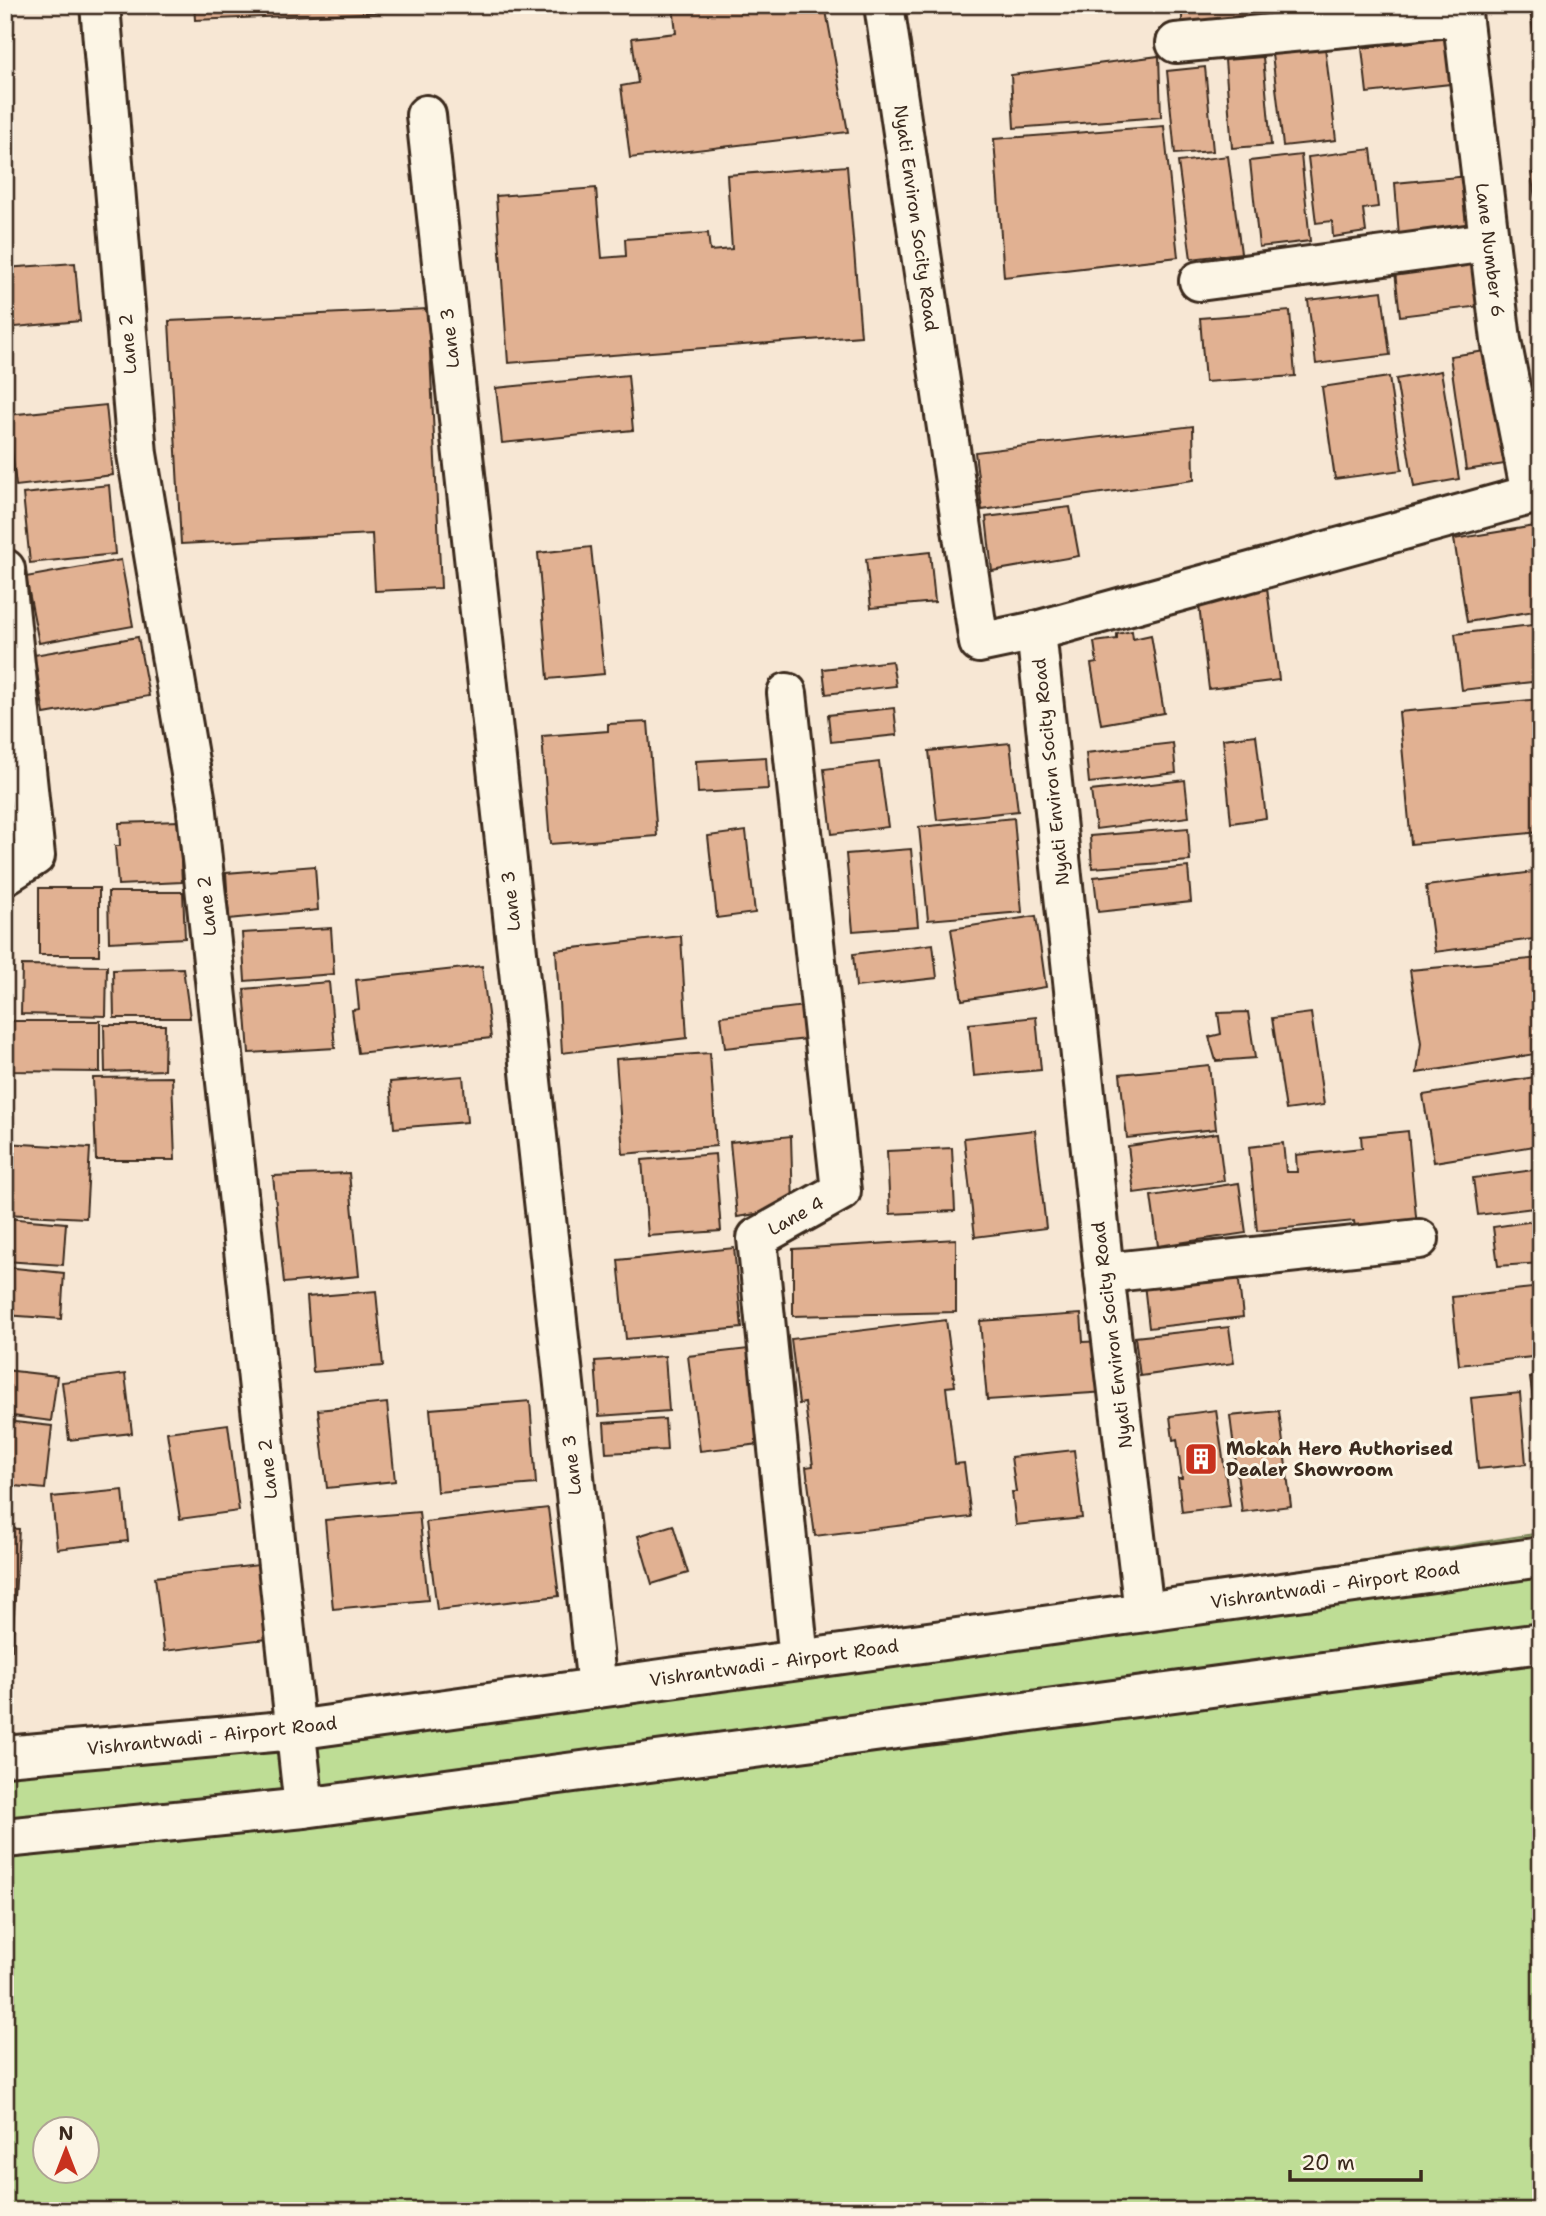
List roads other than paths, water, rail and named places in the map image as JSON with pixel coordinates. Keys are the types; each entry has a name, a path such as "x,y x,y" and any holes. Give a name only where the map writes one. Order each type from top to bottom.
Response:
{"street":[{"name":"Lane 2","path":"100,5 137,454 197,803 304,1808"},
{"name":"Nyati Environ Socity Road","path":"884,5 979,643 1036,631 1104,1273 1144,1612"},
{"path":"1176,43 1462,10"},
{"name":"Lane Number 6","path":"1462,10 1501,340 1536,493"},
{"name":"Lane 3","path":"426,115 597,1688"},
{"path":"1199,281 1488,242"},
{"path":"1036,631 1536,493"},
{"path":"5,569 35,856 5,875"},
{"name":"Lane 4","path":"787,693 841,1191 757,1238 799,1660"},
{"path":"1104,1273 1419,1238"},
{"name":"Vishrantwadi - Airport Road","path":"5,1756 295,1730 1541,1557"},
{"path":"5,1839 304,1808 1541,1643"}],"place":[{"name":"Mokah Hero Authorised Dealer Showroom","path":"1201,1459"}]}
